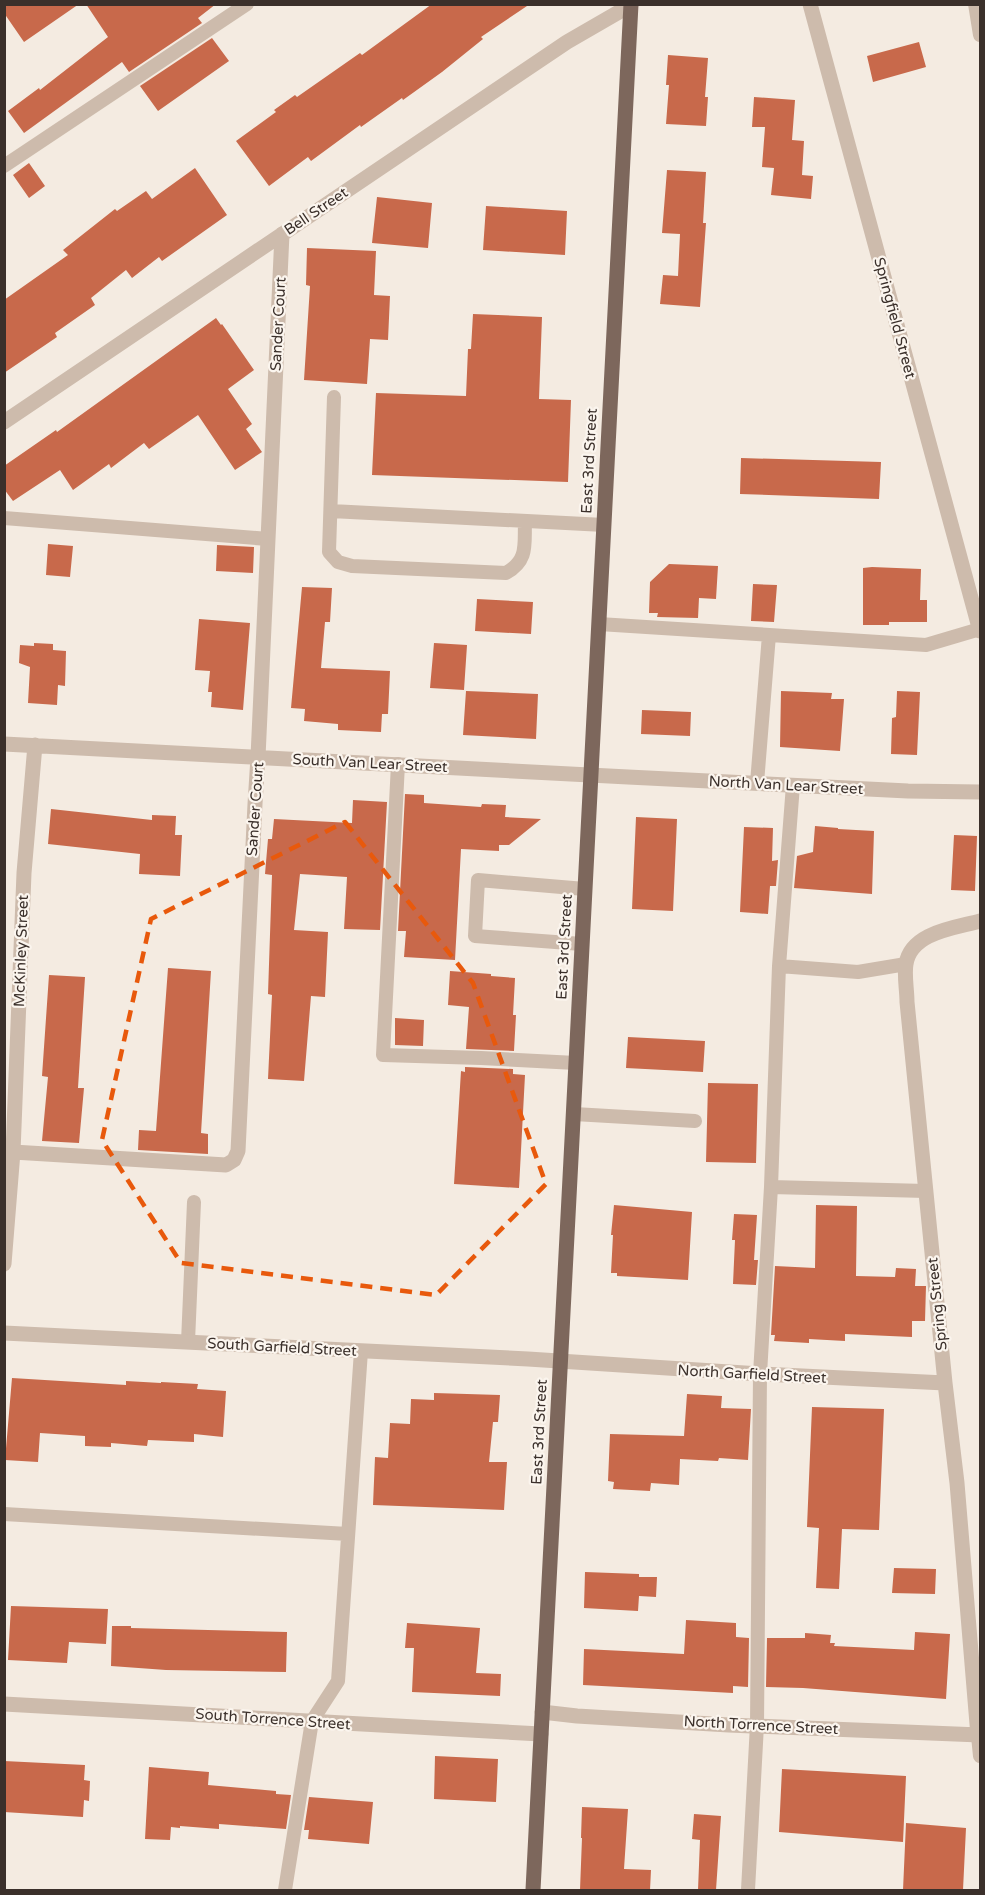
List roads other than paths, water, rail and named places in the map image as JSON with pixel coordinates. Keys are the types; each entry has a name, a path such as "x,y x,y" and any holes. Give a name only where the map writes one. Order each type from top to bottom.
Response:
{"main road":[{"name":"East 3rd Street","path":"533,1890 631,5"}],"street":[{"name":"Springfield Street","path":"810,4 980,630"},
{"name":"Bell Street","path":"4,422 567,42 631,5"},
{"name":"Sander Court","path":"9,1152 226,1165 234,1160 238,1151 282,234"},
{"name":"South Van Lear Street","path":"4,744 591,775"},
{"name":"McKinley Street","path":"4,1264 24,873 35,745"},
{"name":"North Van Lear Street","path":"591,775 908,791 981,792"},
{"path":"906,964 912,948 923,937 981,921"},
{"name":"Spring Street","path":"906,964 907,1002 957,1483 979,1736"},
{"name":"South Garfield Street","path":"4,1333 560,1361"},
{"name":"North Garfield Street","path":"560,1361 945,1383"},
{"name":"South Torrence Street","path":"4,1704 541,1734"},
{"name":"North Torrence Street","path":"542,1712 589,1717 979,1736"}],"lane":[{"path":"4,166 247,4"},
{"path":"975,4 981,35"},
{"path":"334,397 329,552 338,562 352,566 506,573 516,567 523,557 525,521"},
{"path":"331,511 604,525"},
{"path":"4,518 268,539"},
{"path":"599,624 926,645 980,630"},
{"path":"757,783 769,635"},
{"path":"398,765 383,1055 576,1063"},
{"path":"748,1890 757,1725 760,1374 771,1187 779,966 793,785"},
{"path":"582,944 475,936 478,880 585,888"},
{"path":"779,966 858,972 906,964"},
{"path":"574,1114 695,1121"},
{"path":"771,1187 926,1191"},
{"path":"188,1342 194,1202"},
{"path":"285,1890 312,1721 338,1682 361,1351"},
{"path":"4,1514 348,1534"},
{"path":"979,1736 981,1756"}]}
